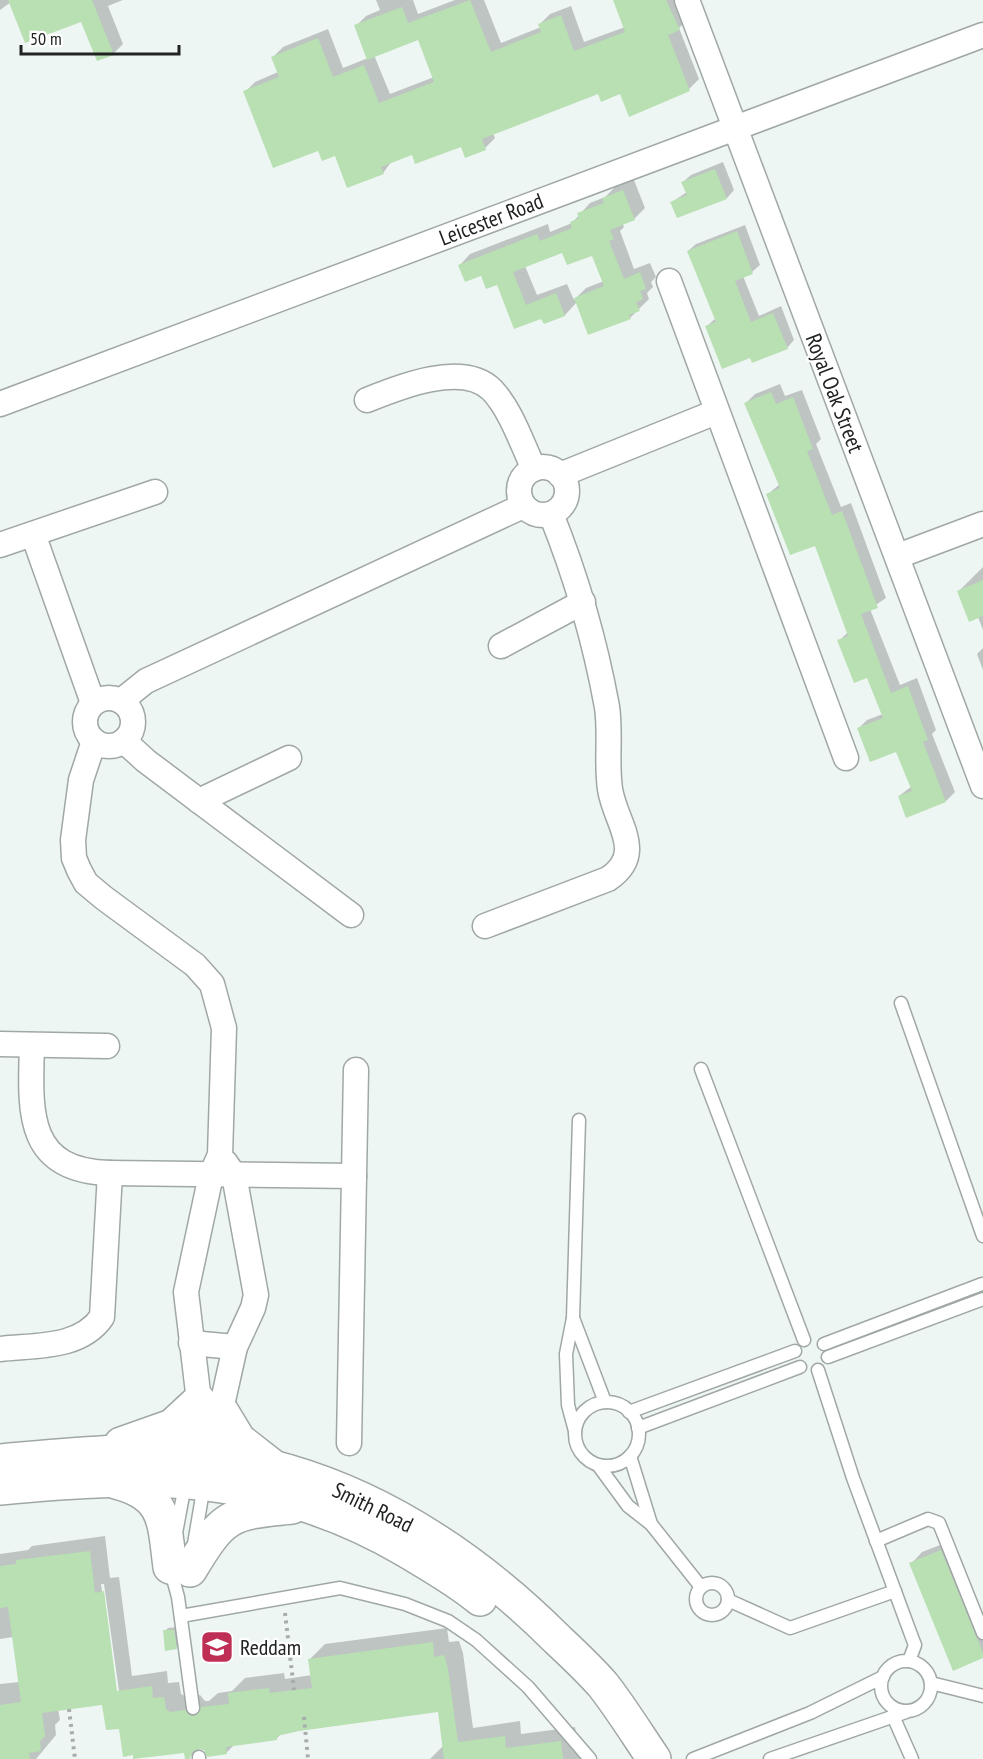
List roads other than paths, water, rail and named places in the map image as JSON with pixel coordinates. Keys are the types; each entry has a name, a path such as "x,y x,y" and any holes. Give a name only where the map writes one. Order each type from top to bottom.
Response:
{"main road":[{"path":"97,1466 209,1404 239,1440 273,1467"},
{"name":"Smith Road","path":"0,1461 97,1466 273,1467 330,1484 368,1500 433,1537 587,1700 630,1759"},
{"path":"97,1466 134,1486 159,1506 179,1578"},
{"name":"Smith Road","path":"0,1488 97,1466"},
{"name":"Smith Road","path":"198,1468 258,1490 312,1505 466,1574 542,1624 602,1684 654,1759"},
{"path":"179,1578 218,1527 229,1518 241,1513 312,1505"}],"street":[{"name":"Royal Oak Street","path":"687,0 983,786"},
{"name":"Leicester Road","path":"0,404 983,35"},
{"path":"669,281 846,758"},
{"path":"367,400 403,386 430,380 449,377 479,382 492,390 503,406 534,469"},
{"path":"560,475 716,412"},
{"path":"543,467 560,475 567,492 559,509 551,514 536,514 523,506 519,495 519,484 525,475 534,469 543,467"},
{"path":"0,545 155,492"},
{"path":"121,701 146,681 523,506"},
{"path":"484,926 608,879 625,863 627,842 609,780 607,709 583,602 551,514"},
{"path":"897,556 983,524"},
{"path":"33,534 93,703"},
{"path":"501,646 583,602"},
{"path":"102,698 121,701 129,709 133,720 131,731 124,741 115,746 104,746 94,741 87,733 84,722 86,711 93,703 102,698"},
{"path":"94,741 81,780 73,840 74,858 86,882 195,965 212,984 224,1028 222,1168 256,1295 254,1308 209,1404 198,1468"},
{"path":"124,741 199,801 351,915"},
{"path":"199,801 289,758"},
{"path":"0,1044 107,1046"},
{"path":"32,1045 33,1120 46,1149 59,1161 78,1170 110,1173 222,1168 354,1176"},
{"path":"349,1443 356,1070"},
{"path":"209,1404 191,1343 187,1312 188,1277 222,1168"},
{"path":"0,1348 71,1341 94,1329 102,1317 110,1173"},
{"path":"191,1343 235,1347"}],"lane":[{"path":"901,1003 978,1206 983,1236"},
{"path":"701,1069 804,1340"},
{"path":"579,1120 573,1318 566,1354 568,1405 576,1443 582,1455 598,1465 628,1506 651,1524 701,1587"},
{"path":"826,1350 891,1319 983,1285"},
{"path":"826,1350 895,1332 983,1299"},
{"path":"573,1318 605,1402"},
{"path":"891,1319 895,1332"},
{"path":"629,1412 795,1351 804,1340 815,1339 826,1350"},
{"path":"795,1351 800,1367 808,1371 823,1367 826,1350"},
{"path":"638,1428 800,1367"},
{"path":"818,1370 876,1541 915,1645 909,1661"},
{"path":"699,1386 705,1403"},
{"path":"574,1431 584,1411 605,1402 618,1404 629,1412 638,1428 638,1443 630,1456 616,1465 598,1465"},
{"path":"630,1456 651,1524"},
{"path":"179,1578 198,1468"},
{"path":"193,1708 181,1616 179,1578 198,1468"},
{"path":"876,1541 928,1519 939,1523 983,1633"},
{"path":"710,1582 720,1584 727,1592 728,1600 719,1614 704,1613 695,1600 701,1587 710,1582"},
{"path":"181,1616 340,1588 352,1589 405,1604 448,1621 476,1640 528,1687 590,1759"},
{"path":"728,1600 790,1628 895,1591"},
{"path":"693,1759 810,1713 883,1677 893,1665 909,1661 924,1668 931,1683 928,1698 916,1709 770,1759"},
{"path":"883,1677 881,1686 886,1701 900,1710 916,1709"},
{"path":"931,1683 983,1696"},
{"path":"893,1716 912,1759"}],"place":[{"name":"Reddam","path":"217,1647"}]}
